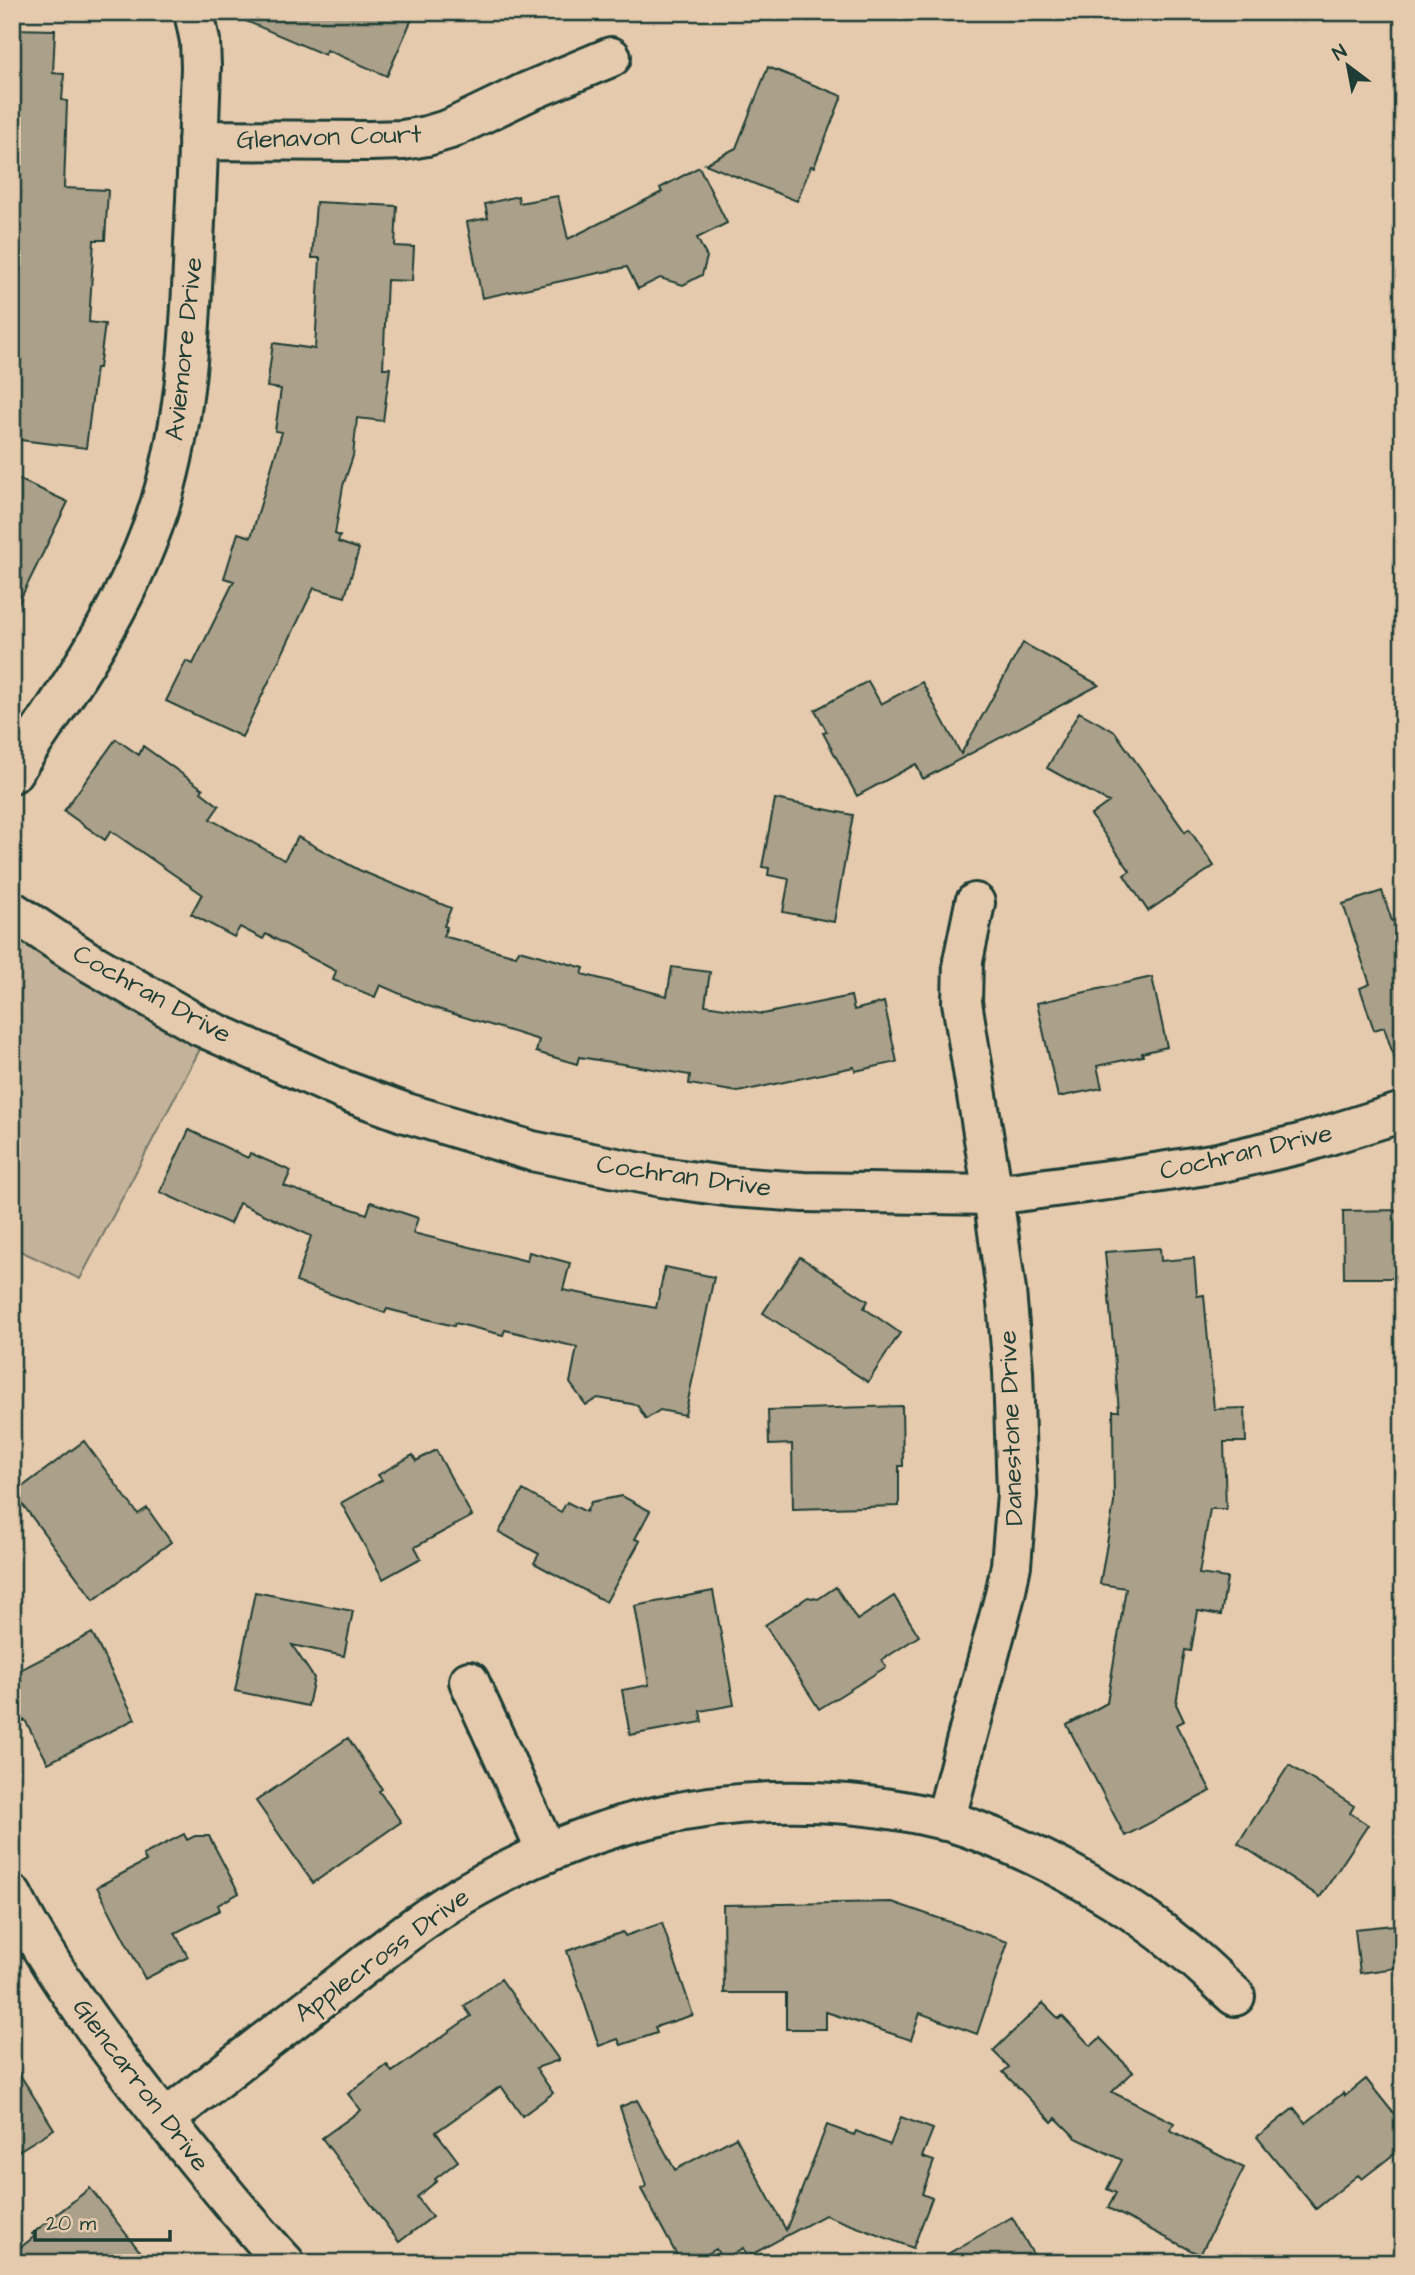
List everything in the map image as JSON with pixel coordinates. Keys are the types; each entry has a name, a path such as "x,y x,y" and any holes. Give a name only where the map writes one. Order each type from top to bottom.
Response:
{"street":[{"name":"Aviemore Drive","path":"12,773 75,680 113,617 146,542 166,485 189,356 201,67 200,41 194,12"},
{"name":"Glenavon Court","path":"198,140 370,141 427,136 450,129 527,92 611,57"},
{"name":"Danestone Drive","path":"945,1821 1004,1595 1015,1532 1016,1423 1006,1290 962,1002 961,974 966,937 975,903"},
{"name":"Cochran Drive","path":"12,911 86,960 201,1026 343,1090 531,1151 732,1187 803,1192 993,1195 1114,1180 1218,1163 1300,1144 1403,1112"},
{"path":"469,1681 548,1853"},
{"name":"Applecross Drive","path":"165,2120 422,1920 478,1886 548,1853 607,1830 692,1808 737,1802 860,1805 909,1811 978,1831 1017,1848 1098,1891 1167,1937 1235,1996"},
{"name":"Glencarron Drive","path":"12,1895 72,1994 133,2081 214,2182 285,2263"}],"shaded area":[{"path":"12,911 210,1030 80,1279 12,1247"}],"building":[{"path":"225,12 415,12 387,76 327,50 325,55"},
{"path":"12,29 55,30 53,73 64,74 62,100 67,101 64,188 108,190 105,240 94,240 89,322 105,324 99,368 96,368 86,448 12,439 12,337 19,282 13,282 15,256 12,256"},
{"path":"768,67 842,96 814,167 811,166 797,201 705,164 736,148"},
{"path":"699,167 727,223 697,238 707,257 702,275 683,285 660,278 638,289 627,267 482,298 467,222 488,218 485,204 518,196 519,203 558,196 568,239 662,192 660,188"},
{"path":"316,202 397,206 395,246 414,247 412,281 387,280 383,368 390,368 383,421 357,418 353,456 343,486 335,534 340,536 338,542 359,549 345,597 314,588 242,737 166,701 186,661 193,664 234,581 224,578 238,533 251,537 282,432 275,431 281,389 267,387 273,343 315,349 320,258 312,258"},
{"path":"12,476 68,502 12,616"},
{"path":"1023,643 1099,685 923,779 916,764 857,796 823,733 827,732 815,710 868,681 881,704 922,682 961,754"},
{"path":"1079,712 1115,732 1185,832 1189,829 1214,866 1148,911 1124,875 1130,871 1091,815 1109,802 1047,768"},
{"path":"116,739 139,755 143,746 203,789 201,792 219,806 210,819 284,860 298,837 359,870 451,908 443,936 516,956 519,950 584,968 582,974 667,996 672,967 710,972 705,1005 763,1014 851,996 854,1010 884,1002 897,1062 855,1071 854,1067 738,1092 689,1084 690,1075 579,1057 577,1064 536,1052 539,1040 428,1006 380,985 375,997 333,980 336,971 266,934 263,939 240,927 234,937 191,914 202,894 111,831 105,840 64,811"},
{"path":"775,799 853,815 834,922 783,912 789,879 768,875 769,868 762,867"},
{"path":"1382,891 1392,921 1403,917 1403,1062 1396,1063 1384,1027 1374,1030 1360,988 1370,984 1343,904"},
{"path":"1152,977 1167,1047 1142,1053 1143,1056 1097,1066 1102,1088 1058,1097 1037,1003"},
{"path":"189,1130 248,1158 250,1153 291,1171 284,1186 367,1214 371,1202 418,1218 413,1233 527,1261 529,1252 570,1263 563,1290 656,1308 665,1267 714,1277 685,1415 660,1410 646,1419 637,1405 598,1398 586,1405 570,1383 577,1347 505,1330 503,1335 455,1323 454,1326 387,1309 385,1313 296,1282 311,1236 239,1203 230,1224 160,1192"},
{"path":"1403,1210 1403,1278 1344,1278 1343,1211"},
{"path":"1160,1248 1161,1261 1194,1258 1197,1296 1204,1295 1214,1409 1245,1408 1246,1442 1224,1442 1226,1509 1210,1509 1199,1574 1227,1578 1221,1615 1198,1611 1191,1651 1185,1650 1176,1704 1184,1721 1176,1725 1211,1791 1125,1836 1067,1725 1107,1703 1126,1588 1100,1584 1114,1503 1113,1411 1119,1411 1105,1252"},
{"path":"800,1257 868,1301 864,1308 900,1333 868,1382 763,1313"},
{"path":"902,1406 903,1466 899,1466 899,1506 793,1509 792,1444 769,1445 768,1410"},
{"path":"84,1441 138,1514 147,1508 171,1542 94,1600 14,1493"},
{"path":"436,1450 472,1516 415,1547 421,1558 383,1579 341,1503 382,1480 378,1475 413,1455 416,1461"},
{"path":"523,1490 561,1512 567,1502 586,1512 591,1502 622,1496 650,1511 635,1539 640,1541 606,1602 534,1563 539,1554 499,1532"},
{"path":"836,1587 857,1620 894,1596 919,1636 882,1660 886,1667 819,1709 765,1625 808,1597 818,1599"},
{"path":"713,1591 734,1705 700,1711 702,1722 630,1735 622,1690 649,1685 635,1606"},
{"path":"255,1592 353,1611 344,1656 292,1645 314,1678 308,1706 235,1691"},
{"path":"92,1633 135,1719 48,1763 25,1720 12,1726 12,1674"},
{"path":"348,1738 401,1822 313,1883 256,1801"},
{"path":"1289,1765 1354,1806 1350,1813 1368,1825 1320,1897 1238,1843"},
{"path":"184,1834 187,1840 195,1836 209,1836 239,1893 218,1905 220,1910 175,1933 188,1957 145,1979 97,1887 146,1861 143,1855"},
{"path":"892,1902 1008,1942 977,2034 920,2013 911,2040 826,2012 826,2029 786,2029 786,1993 724,1993 723,1905"},
{"path":"662,1923 693,2015 655,2027 657,2033 621,2045 618,2039 599,2046 567,1951 623,1932 625,1936"},
{"path":"1403,1924 1403,1967 1360,1973 1355,1929"},
{"path":"501,1979 559,2060 536,2068 553,2093 522,2116 501,2086 436,2132 458,2161 417,2197 432,2217 399,2242 322,2138 361,2110 348,2094 387,2065 392,2072 471,2016 464,2006"},
{"path":"1043,2003 1059,2019 1062,2016 1091,2046 1100,2038 1133,2072 1112,2092 1174,2123 1170,2130 1244,2168 1200,2255 1108,2208 1116,2193 1107,2189 1122,2160 1076,2138 1056,2118 1052,2122 1003,2072 1009,2067 993,2051"},
{"path":"12,2062 54,2129 12,2155"},
{"path":"1366,2079 1403,2125 1403,2147 1362,2179 1358,2175 1316,2209 1257,2137 1294,2108 1306,2123 1343,2093 1345,2096"},
{"path":"637,2100 675,2170 736,2137 786,2230 827,2125 854,2135 856,2131 890,2145 901,2117 933,2129 922,2157 934,2161 922,2194 932,2198 913,2248 825,2215 747,2257 743,2248 722,2260 716,2249 691,2263 681,2263 641,2189 646,2186 620,2107"},
{"path":"90,2188 149,2263 12,2263 12,2254 35,2236 32,2234"},
{"path":"1012,2217 1038,2263 932,2263"}]}
